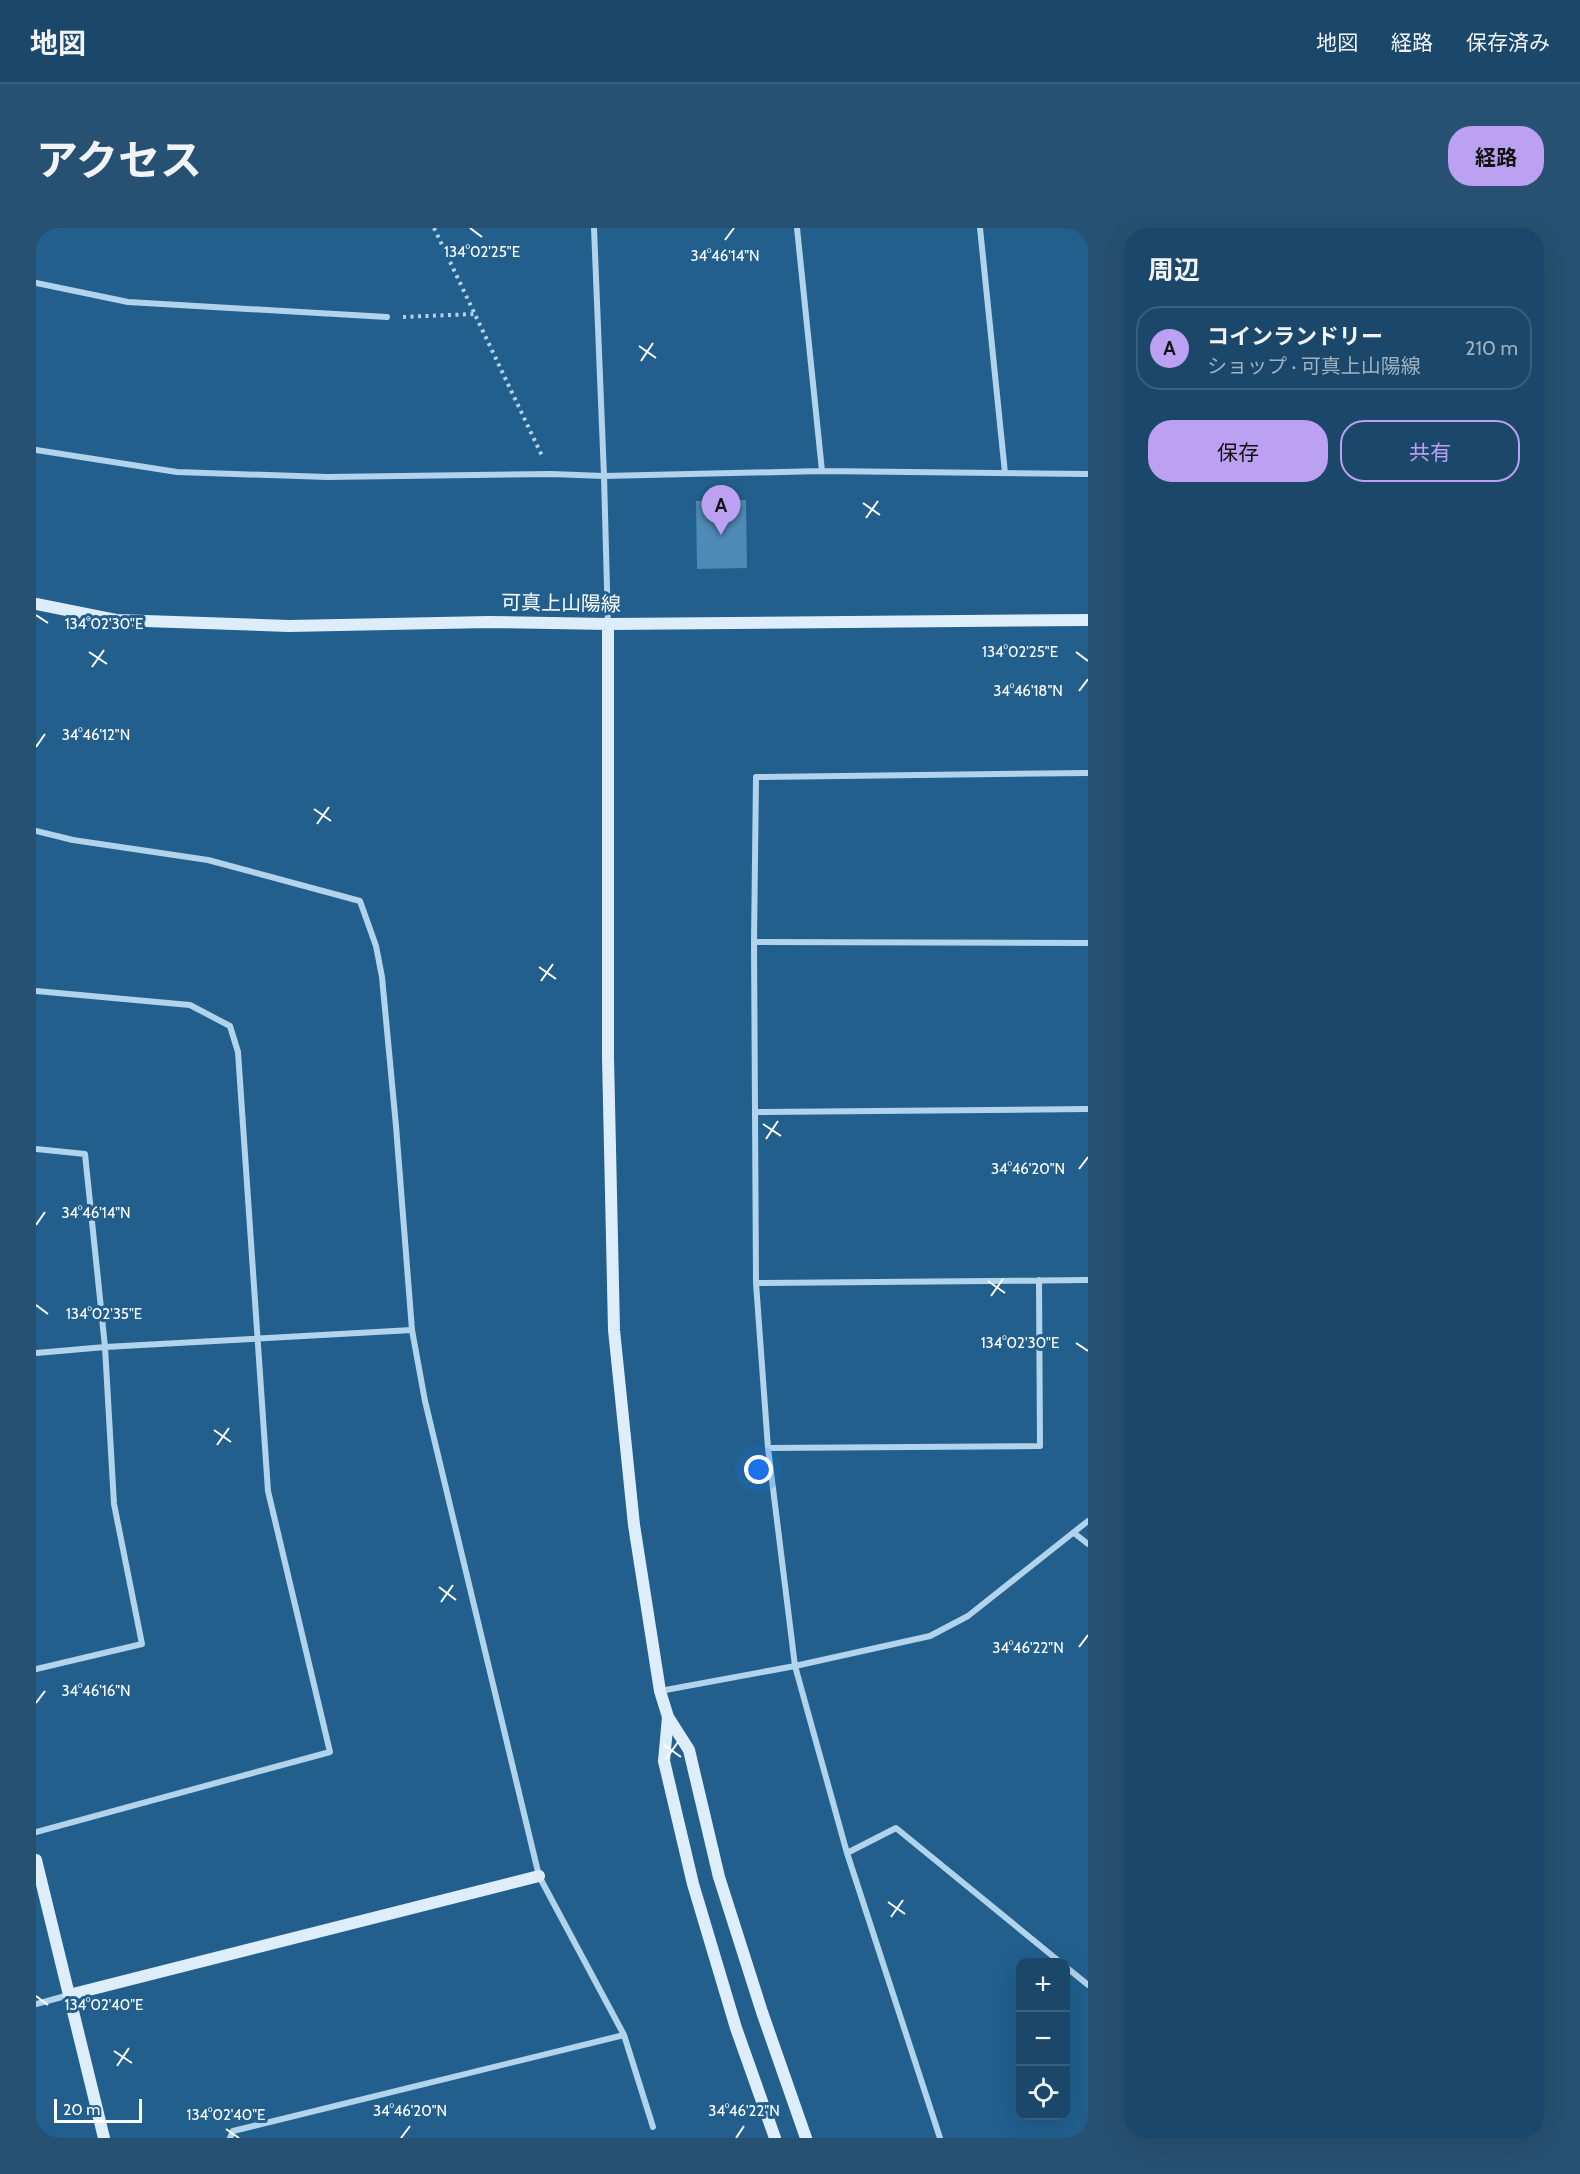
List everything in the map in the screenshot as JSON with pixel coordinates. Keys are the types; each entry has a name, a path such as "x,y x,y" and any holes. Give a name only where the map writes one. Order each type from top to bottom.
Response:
{"street":[{"path":"594,228 608,624 608,1057 614,1330 634,1525 660,1691 668,1718 689,1750 718,1877 806,2138"},
{"path":"797,228 822,471"},
{"path":"980,228 1005,473"},
{"path":"36,283 128,302 387,317"},
{"path":"36,450 177,472 327,477 551,474 604,476 822,471 1088,474"},
{"name":"可真上山陽線","path":"36,604 116,620 289,626 489,622 608,624 1088,620"},
{"path":"940,2138 847,1853 795,1666 768,1448 756,1283 754,942 756,777 1088,773"},
{"path":"36,831 73,840 208,860 360,901 376,946 382,977 412,1330 425,1401 539,1876 624,2035 653,2127"},
{"path":"754,942 1088,943"},
{"path":"36,991 190,1005 230,1026 238,1052 268,1491 330,1752 36,1833"},
{"path":"756,1112 1088,1110"},
{"path":"36,1149 85,1154 105,1347 114,1504 142,1644 36,1669"},
{"path":"768,1448 1040,1446 1040,1280"},
{"path":"756,1283 1088,1280"},
{"path":"36,1353 412,1330"},
{"path":"660,1691 795,1666 930,1636 968,1616 1088,1521"},
{"path":"1074,1533 1088,1544"},
{"path":"668,1718 664,1761 693,1884 736,2028 775,2138"},
{"path":"847,1853 896,1828 1055,1958"},
{"path":"36,1860 104,2138"},
{"path":"36,2004 539,1876"},
{"path":"1070,1971 1088,1985"},
{"path":"230,2138 232,2131 624,2035"}],"path":[{"path":"435,228 474,315 551,474"},
{"path":"387,317 474,315"}],"building":[{"path":"746,500 747,568 697,569 696,501"}],"place":[{"name":"コインランドリー","path":"721,535"}]}
